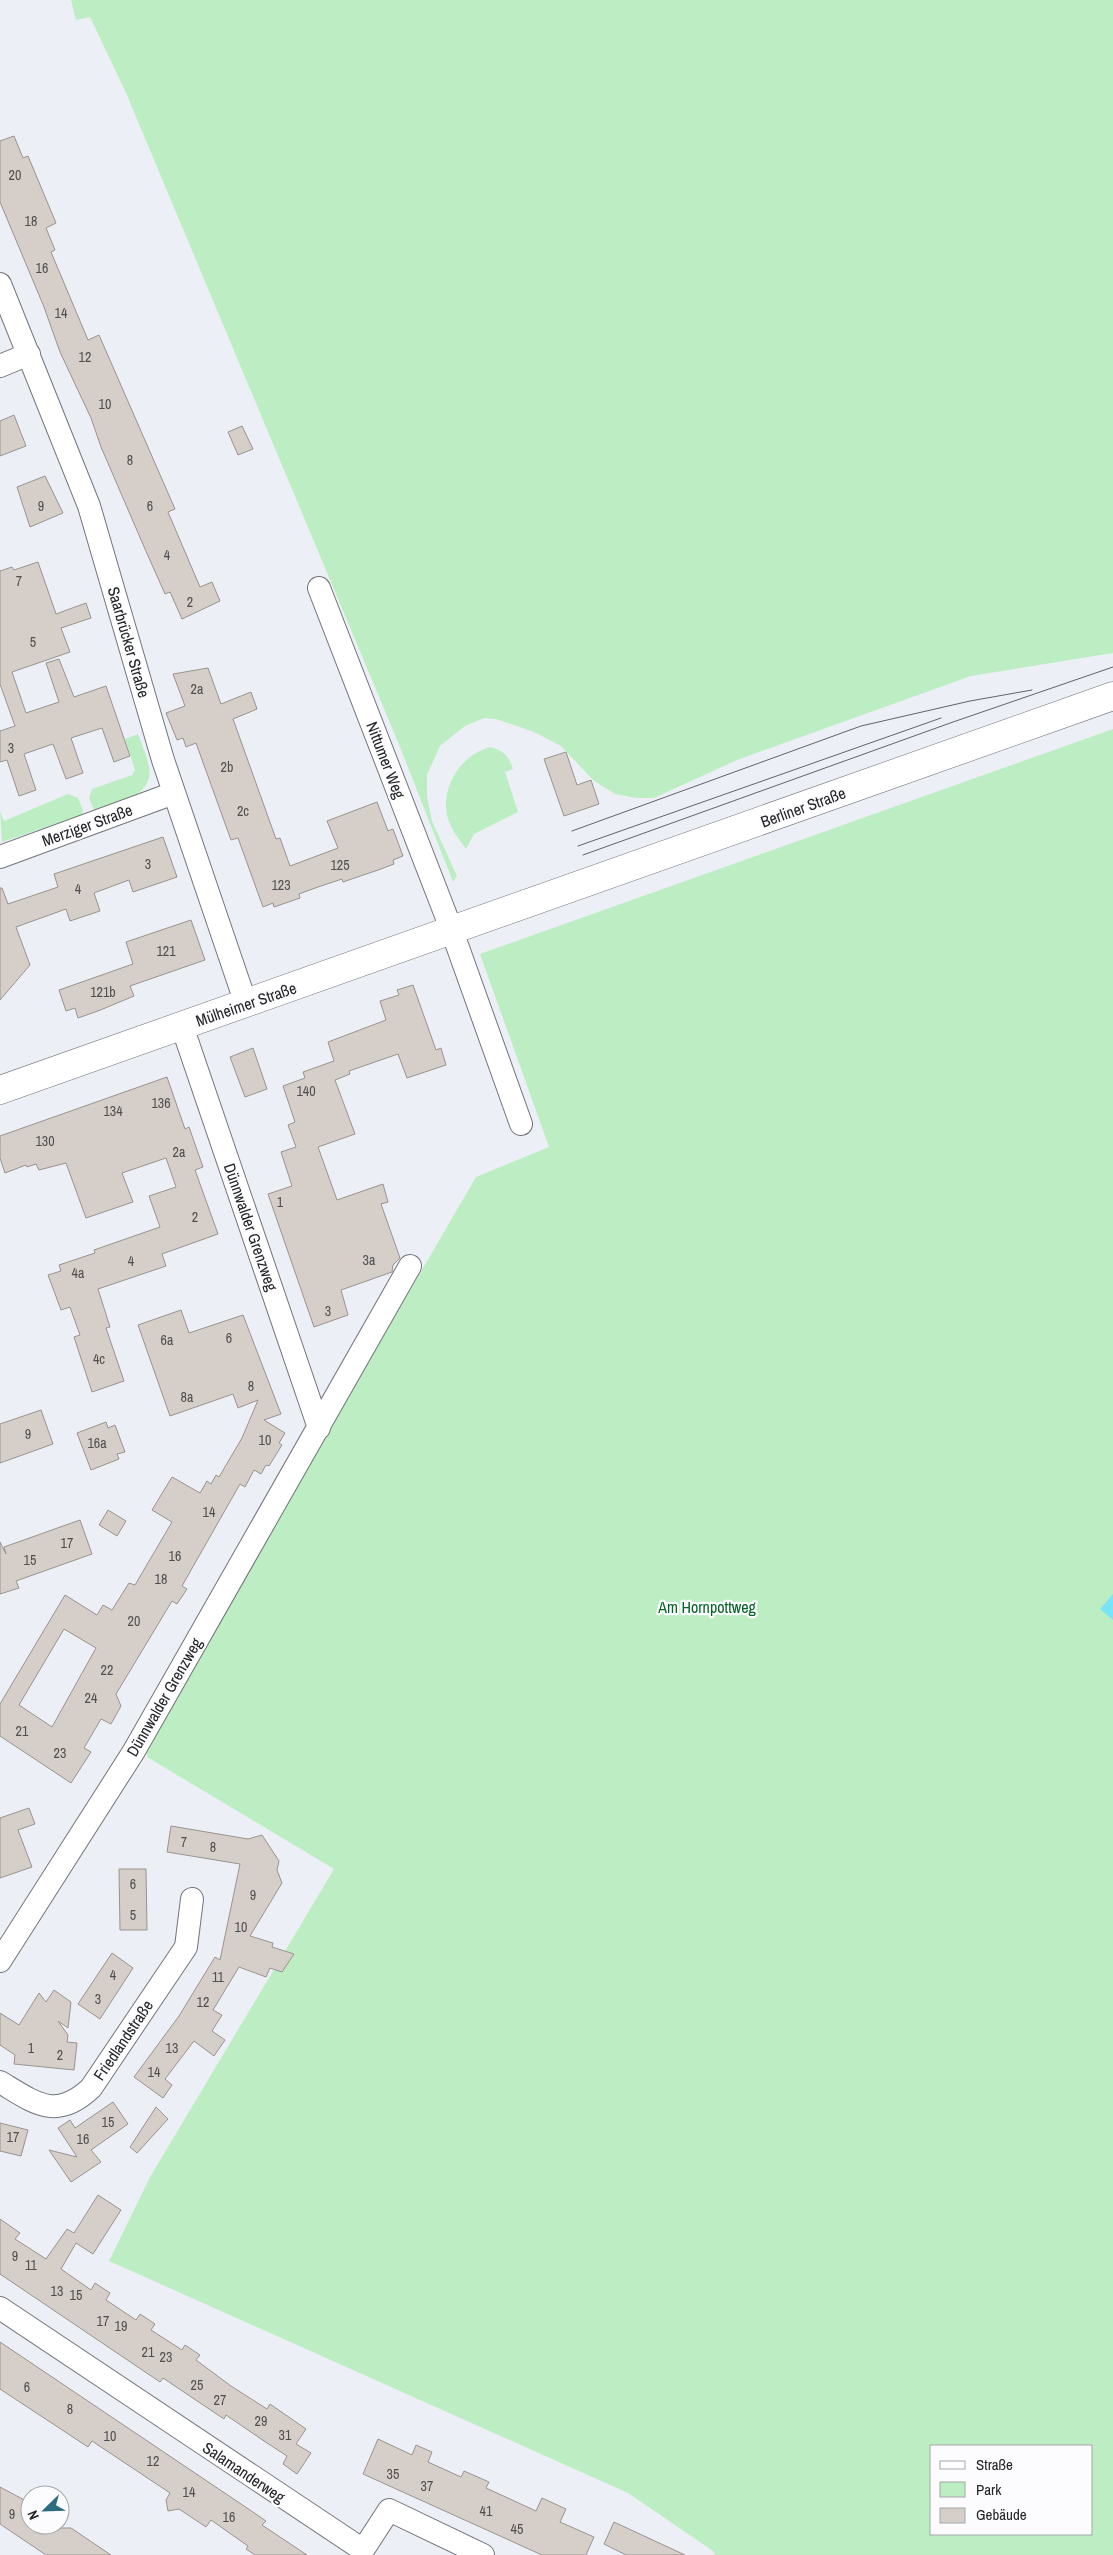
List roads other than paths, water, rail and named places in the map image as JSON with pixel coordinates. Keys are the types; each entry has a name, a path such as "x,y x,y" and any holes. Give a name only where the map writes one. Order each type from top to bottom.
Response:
{"main road":[{"name":"Berliner Straße","path":"493,917 1113,696"},
{"name":"Mülheimer Straße","path":"0,1090 493,917"}],"street":[{"name":"Saarbrücker Straße","path":"0,284 89,506 174,793 246,1004"},
{"path":"0,366 29,354"},
{"name":"Nittumer Weg","path":"318,588 452,931"},
{"name":"Merziger Straße","path":"0,857 174,793"},
{"path":"452,931 521,1124"},
{"name":"Dünnwalder Grenzweg","path":"182,1026 319,1428"},
{"name":"Dünnwalder Grenzweg","path":"4,1953 134,1751 410,1266"},
{"name":"Friedlandstraße","path":"0,2082 37,2104 48,2107 68,2105 91,2088 186,1947 192,1899"},
{"path":"0,1922 4,1953"},
{"name":"Salamanderweg","path":"0,2308 361,2552 389,2510 483,2555"}],"water":[{"path":"1113,1594 1113,1620 1100,1609"}],"tram line":[{"path":"583,855 953,722 1113,667"},
{"path":"572,831 861,726 970,701 1032,690"},
{"path":"578,846 941,718"}],"park label":[{"name":"Am Hornpottweg","path":"707,1607"}]}
